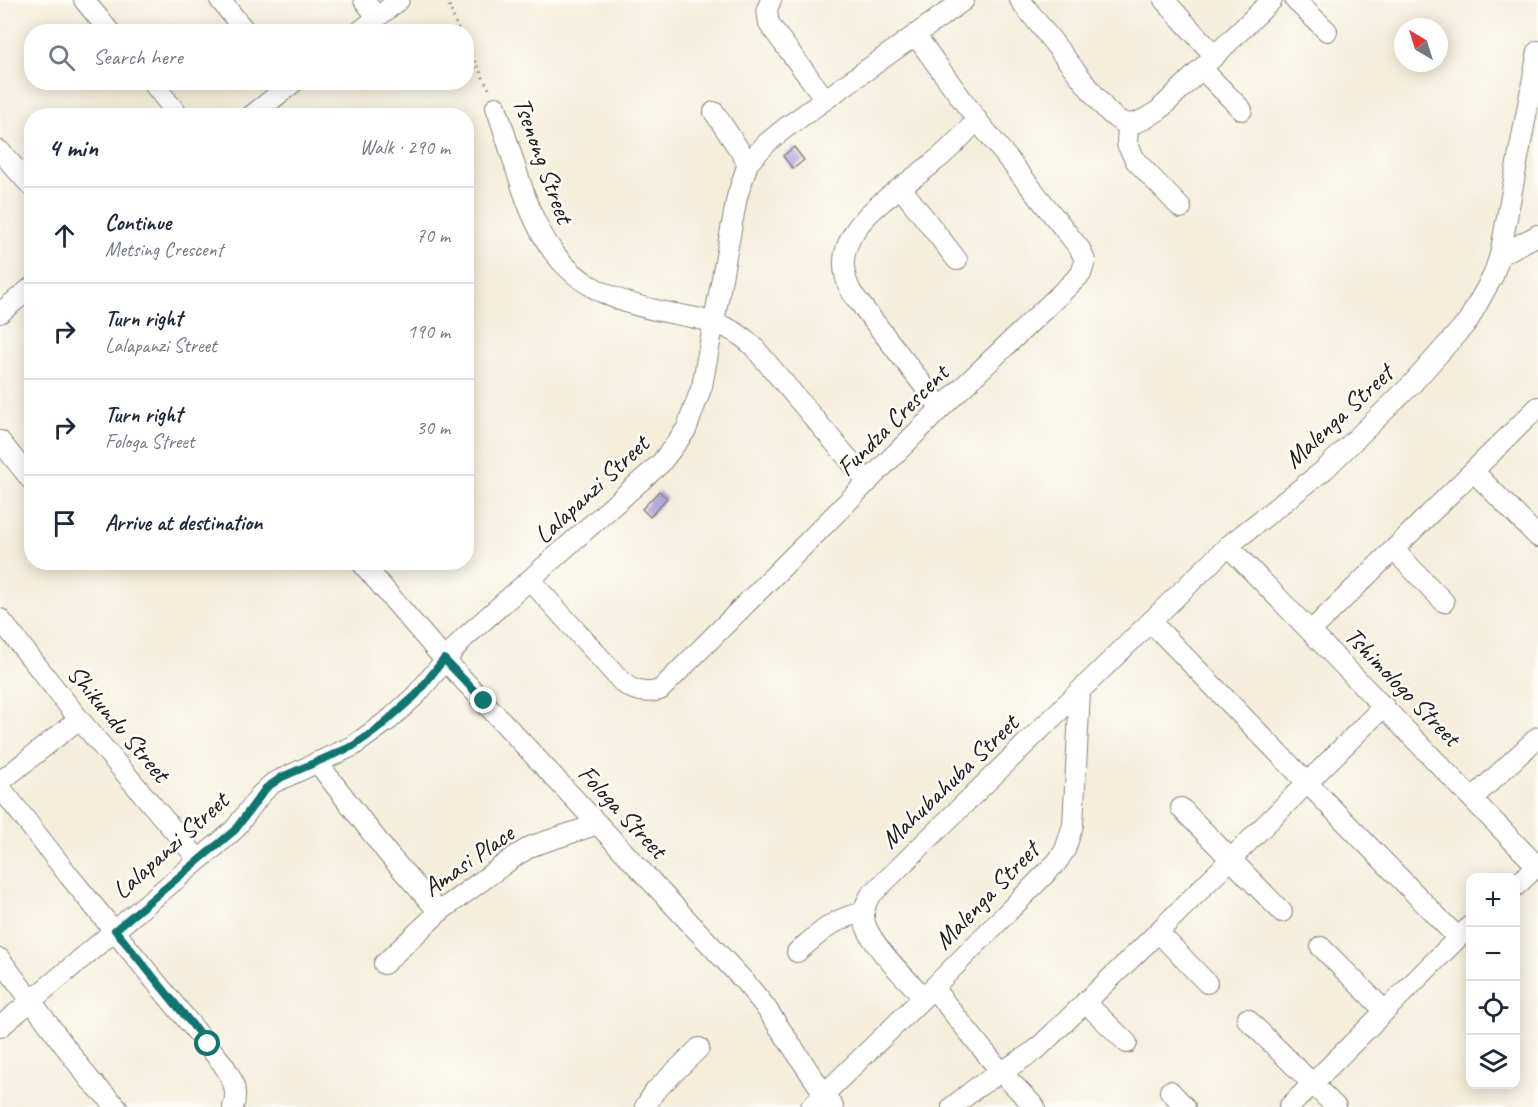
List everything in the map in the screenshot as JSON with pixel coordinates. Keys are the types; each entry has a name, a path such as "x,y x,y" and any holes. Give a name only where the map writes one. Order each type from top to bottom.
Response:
{"street":[{"path":"220,0 240,24"},
{"path":"364,0 377,17"},
{"path":"369,24 399,0"},
{"name":"Lalapanzi Street","path":"0,1027 235,830 266,788 282,777 353,746 382,725 416,695 444,659 471,631 642,482 674,448 686,430 702,386 738,197 748,163 768,142 964,0"},
{"path":"1020,0 1114,119 1128,124 1145,120 1159,110 1272,0"},
{"path":"1164,0 1242,110"},
{"path":"1295,0 1327,31"},
{"path":"89,2 104,24"},
{"path":"769,4 770,24 825,99"},
{"name":"Fundza Crescent","path":"531,580 623,683 631,689 650,693 660,690 941,408 1077,279 1085,261 1080,249 977,120 916,36"},
{"name":"Malenga Street","path":"822,1102 1046,874 1065,850 1073,825 1075,807 1080,692 1227,546 1323,470 1438,358 1472,315 1493,276 1500,255 1538,51"},
{"path":"158,90 173,108"},
{"path":"261,108 283,90"},
{"name":"Tsenong Street","path":"496,106 532,216 547,246 562,263 591,286 620,302 714,323 734,330 752,345 868,482"},
{"path":"714,112 748,163"},
{"path":"941,408 861,305 846,282 843,270 847,244 853,232 871,212 947,151 977,120"},
{"path":"1128,124 1127,144 1136,162 1181,208"},
{"path":"0,151 24,178"},
{"path":"901,188 957,260"},
{"path":"1500,255 1538,235"},
{"path":"0,313 24,294"},
{"path":"1311,631 1538,407"},
{"path":"0,441 24,471"},
{"path":"1473,471 1538,537"},
{"name":"Tshimologo Street","path":"1227,546 1538,866"},
{"path":"1394,550 1444,602"},
{"name":"Fologa Street","path":"368,570 444,659 745,981 764,1005 822,1102"},
{"name":"Shikundu Street","path":"0,619 79,719 198,859"},
{"path":"1151,622 1391,870 1464,932 1289,1107"},
{"name":"Mahubahuba Street","path":"864,913 867,902 878,887 1080,692"},
{"path":"952,1107 976,1088 1036,1050 1158,932 1384,706"},
{"path":"0,782 79,719"},
{"path":"1473,798 1538,737"},
{"path":"317,762 388,854 439,912"},
{"name":"Lalapanzi Street","path":"0,787 57,861 115,930"},
{"path":"1181,808 1282,912"},
{"name":"Amasi Place","path":"384,964 439,912 524,850 598,824"},
{"path":"1520,882 1538,866"},
{"path":"797,952 830,924 849,915 864,913 869,933 896,967 928,992 1035,1107"},
{"path":"115,930 224,1064 235,1092 233,1107"},
{"path":"1158,932 1207,983"},
{"path":"1321,947 1385,1011"},
{"path":"0,959 100,1091 117,1107"},
{"path":"1085,1002 1127,1043"},
{"path":"1247,1019 1336,1107"},
{"path":"645,1107 655,1090 699,1048"},
{"path":"1170,1091 1185,1107"}],"path":[{"path":"447,0 456,24"},
{"name":"Tsenong Street","path":"474,61 496,106"}],"building":[{"path":"794,147 804,160 793,169 783,156"},
{"path":"659,491 667,498 650,517 642,509"}],"route":[{"path":"208,1044 115,930 235,830 266,788 282,777 353,746 375,731 416,695 444,659 484,701"}]}
